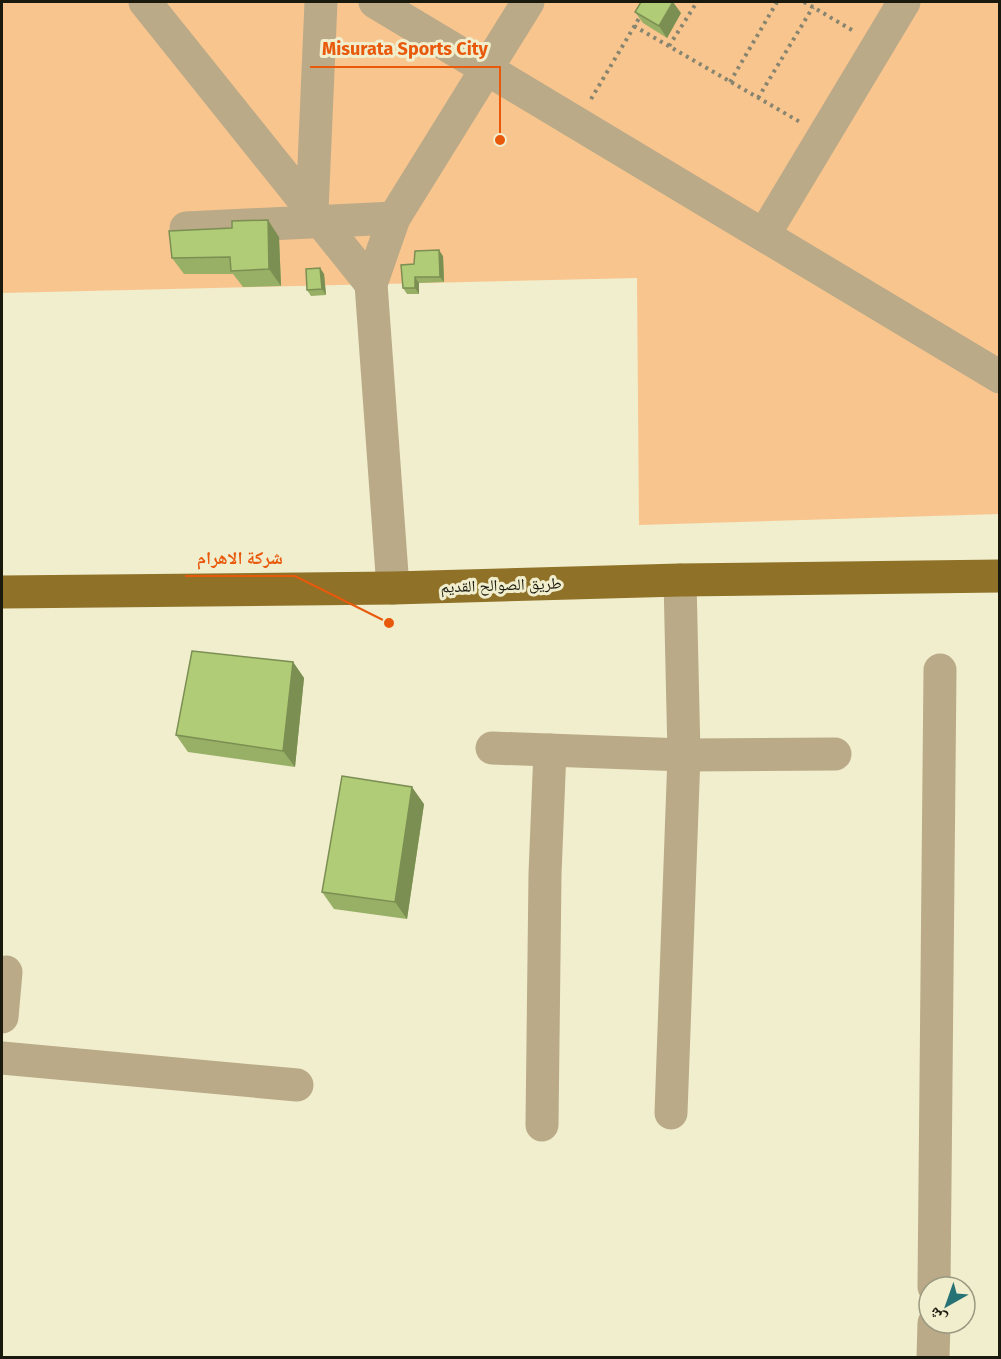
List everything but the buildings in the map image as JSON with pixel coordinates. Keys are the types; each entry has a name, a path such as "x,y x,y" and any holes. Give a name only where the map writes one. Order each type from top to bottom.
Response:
{"main road":[{"name":"طريق الصوالح القديم","path":"2,592 393,588 680,580 999,576"}],"street":[{"path":"145,2 371,284"},
{"path":"316,216 321,2"},
{"path":"375,2 999,377"},
{"path":"393,588 371,284 394,218 528,2"},
{"path":"764,235 904,2"},
{"path":"186,228 316,216 394,218"},
{"path":"671,1113 684,755 680,580"},
{"path":"934,1275 940,670"},
{"path":"492,748 684,755 834,754"},
{"path":"542,1125 545,874 550,750"},
{"path":"2,1017 6,972"},
{"path":"2,1058 297,1085"},
{"path":"933,1358 934,1335"}],"path":[{"path":"669,46 697,2"},
{"path":"730,82 777,2"},
{"path":"804,2 878,45"},
{"path":"758,98 813,7"},
{"path":"577,123 644,10"},
{"path":"634,26 824,136"}],"shaded area":[{"path":"2,2 999,2 999,514 639,525 637,278 2,293"}],"place":[{"name":"Misurata Sports City","path":"500,140"},
{"name":"شركة الاهرام","path":"389,623"}]}
